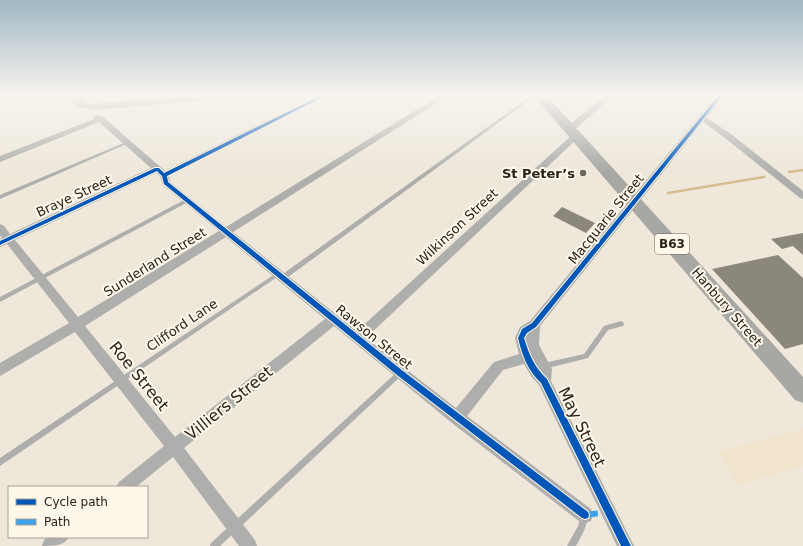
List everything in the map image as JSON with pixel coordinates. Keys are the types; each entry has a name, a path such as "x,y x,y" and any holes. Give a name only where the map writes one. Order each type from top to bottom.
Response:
{"main road":[{"name":"Hanbury Street","path":"563,121 803,393"}],"street":[{"path":"0,158 81,121"},
{"name":"Rawson Street","path":"105,121 161,172 166,183 400,373 585,515"},
{"name":"Braye Street","path":"3,237 161,172 269,121"},
{"name":"Sunderland Street","path":"0,370 76,325 403,121"},
{"name":"Wilkinson Street","path":"357,338 584,121"},
{"name":"Macquarie Street","path":"531,356 534,325 699,121"},
{"path":"707,121 728,136 803,196"},
{"name":"Roe Street","path":"3,237 41,279 174,447 249,546"},
{"name":"Villiers Street","path":"125,486 334,319"},
{"path":"457,418 499,366 531,356 544,366"},
{"name":"May Street","path":"531,356 535,374 544,381 626,546"},
{"name":"May Street","path":"544,366 544,381"},
{"path":"50,546 60,538"}],"lane":[{"name":"Clifford Lane","path":"0,462 121,380 280,276 497,121"},
{"path":"0,196 127,143"},
{"path":"0,300 188,200"},
{"path":"544,366 586,356 606,328 621,324"},
{"path":"214,546 400,373"},
{"path":"570,546 581,528 585,515"}],"shaded area":[{"path":"803,429 803,466 739,485 717,452"}],"building":[{"path":"562,207 595,223 586,233 553,216"},
{"path":"803,233 803,255 793,246 782,249 771,239"},
{"path":"778,255 803,278 803,344 785,349 712,269"}],"waterway":[{"path":"789,172 803,170"},
{"path":"668,193 764,177"}],"marked path":[{"path":"585,515 609,512"}],"cycle path":[{"path":"164,175 272,121"},
{"path":"626,546 544,381 535,372 529,362 521,338 524,331 534,325 699,121"},
{"path":"0,243 157,169 164,175 166,183 400,373 585,515"}],"place":[{"name":"St Peter’s","path":"583,173"}]}
